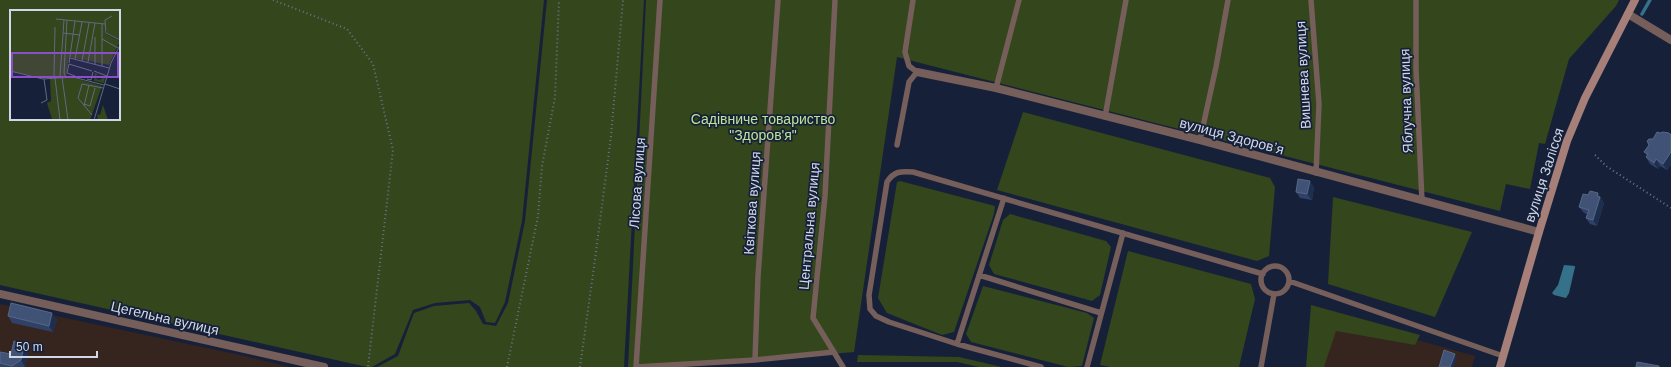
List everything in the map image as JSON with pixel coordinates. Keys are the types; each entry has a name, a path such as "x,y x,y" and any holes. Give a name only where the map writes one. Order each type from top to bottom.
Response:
{"main road":[{"name":"вулиця Залісся","path":"1500,367 1539,232 1570,134 1585,98 1635,0"}],"street":[{"path":"1628,14 1671,40"},
{"name":"вулиця Здоровʼя","path":"917,72 996,88 1200,140 1539,232"},
{"name":"Цегельна вулиця","path":"0,294 324,367"}],"lane":[{"name":"Лісова вулиця","path":"636,367 660,0"},
{"name":"Квіткова вулиця","path":"755,360 759,268 778,0"},
{"name":"Центральна вулиця","path":"835,0 825,196 813,318 843,367"},
{"path":"897,145 909,82 917,72 909,66 905,52 913,0"},
{"path":"996,88 1019,0"},
{"path":"1105,117 1126,0"},
{"path":"1200,140 1216,68 1228,0"},
{"name":"Вишнева вулиця","path":"1311,0 1319,104 1316,172"},
{"name":"Яблучна вулиця","path":"1416,0 1416,69 1422,201"},
{"path":"1041,367 957,344 889,322 876,316 870,309 869,295 888,182 892,175 899,171 913,172 1263,274"},
{"path":"957,344 1004,198"},
{"path":"1087,367 1123,233"},
{"path":"1273,267 1279,267 1288,275 1289,281 1284,291 1274,294 1268,292 1263,287 1262,281 1263,274 1267,270 1273,267"},
{"path":"979,275 1102,313"},
{"path":"1289,281 1503,356"},
{"path":"1261,367 1274,294"},
{"path":"636,367 755,360 834,352"}],"path":[{"path":"273,0 347,29 373,64 393,150 368,367"},
{"path":"507,367 538,216 542,166 555,97 559,0"},
{"path":"580,367 611,136 623,0"},
{"path":"1595,155 1606,166 1671,208"}],"shaded area":[{"path":"0,304 240,355 290,367 0,367"},
{"path":"1320,313 1475,356 1472,367 1312,367"}],"green space":[{"path":"0,0 544,0 522,221 505,302 495,323 486,322 480,307 470,300 435,303 413,310 395,354 372,367 0,285"},
{"path":"547,0 644,0 624,367 377,367 398,356 414,313 434,306 469,303 476,311 483,324 496,326 508,303 525,221"},
{"name":"Садівниче товариство \"Здоров'я\"","path":"646,0 1619,0 1616,6 1569,59 1545,144 1539,143 1530,189 1506,184 1500,211 897,57 854,352 681,367 628,367"},
{"path":"1023,112 1270,178 1275,187 1269,256 1257,261 997,190"},
{"path":"900,181 995,206 994,214 954,332 942,335 887,313 878,298 897,182"},
{"path":"1333,197 1472,232 1435,317 1328,284"},
{"path":"1010,214 1106,241 1111,247 1100,295 1092,301 994,274 989,265 1003,220"},
{"path":"1128,251 1251,284 1255,299 1239,367 1110,367 1100,365"},
{"path":"983,286 1087,313 1094,318 1082,366 1068,367 971,342 966,334"},
{"path":"1311,305 1420,335 1415,345 1336,331 1324,367 1306,367"},
{"path":"858,355 959,357 1002,367 979,367 957,362 857,362"}],"water":[{"path":"1564,265 1575,266 1569,293 1566,298 1554,295 1552,293 1558,285"}],"building":[{"path":"1657,132 1669,133 1671,135 1671,152 1663,164 1656,159 1654,163 1646,157 1648,154 1644,152 1649,145 1647,141 1649,139 1653,139"},
{"path":"1298,179 1310,181 1307,194 1296,192"},
{"path":"1590,191 1598,193 1597,196 1600,197 1593,220 1586,218 1589,210 1579,207 1583,194 1588,195"},
{"path":"11,303 52,313 49,326 8,316"},
{"path":"14,341 25,343 21,360 12,366 0,363 0,352 11,354"},
{"path":"1444,350 1455,354 1450,367 1439,367"},
{"path":"1637,362 1659,366 1659,367 1636,367"}],"waterway":[{"path":"1642,14 1650,0"}]}
